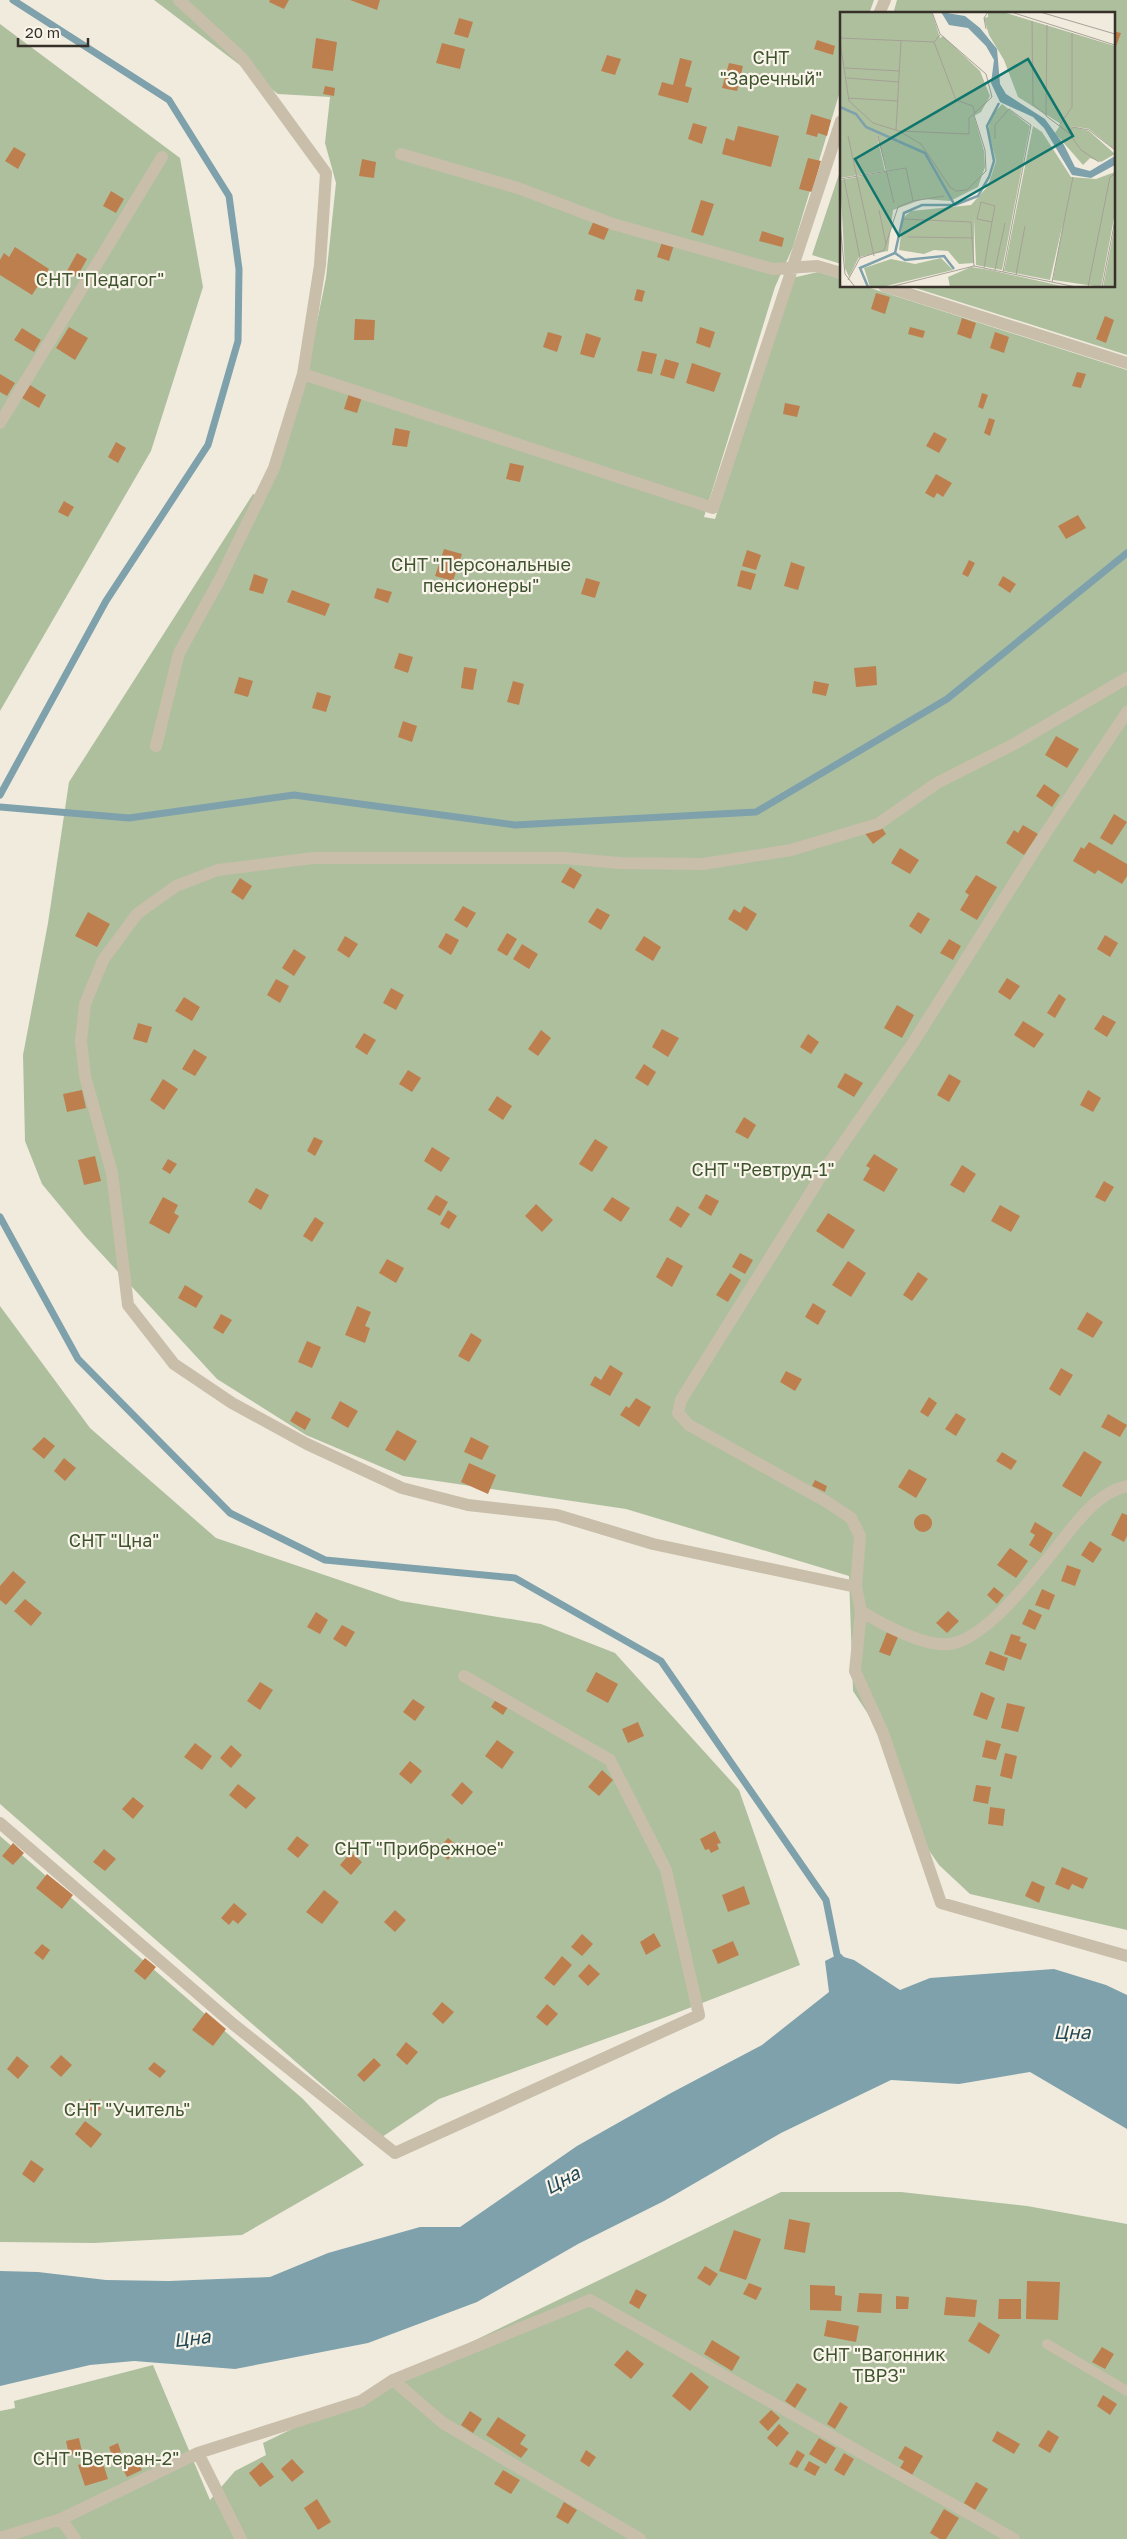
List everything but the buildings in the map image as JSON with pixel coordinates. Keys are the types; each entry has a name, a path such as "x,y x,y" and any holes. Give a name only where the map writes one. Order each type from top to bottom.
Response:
{"street":[{"path":"156,746 179,653 220,579 274,468 303,374 320,265 326,173 242,58 179,0"},
{"path":"881,12 885,0"},
{"path":"303,374 713,508 780,298 793,266 840,123"},
{"path":"401,154 518,188 613,224 772,269 793,266 817,266 840,273"},
{"path":"0,423 162,157"},
{"path":"890,288 1127,364"},
{"path":"856,1587 653,1544 557,1515 468,1505 402,1488 307,1444 240,1408 174,1364 128,1306 112,1173 85,1076 81,1041 85,1004 104,960 137,914 176,886 218,870 332,858 565,858 619,863 703,864 791,850 878,824 938,783 1016,743 1127,678"},
{"path":"1127,712 1047,831 911,1046 826,1168 681,1400 678,1413 689,1425 827,1502 851,1518 860,1536 856,1587 862,1611 855,1671 883,1733 941,1903 1127,1956"},
{"path":"862,1611 888,1627 939,1645 964,1640 984,1628 1007,1606 1091,1505 1118,1488 1127,1486"},
{"path":"0,1824 233,2024 395,2153 698,2015 666,1870 610,1760 464,1676"},
{"path":"0,2538 61,2519 198,2453 361,2401 393,2380 590,2300 1014,2539"},
{"path":"393,2380 443,2423 640,2539"},
{"path":"198,2453 241,2539"},
{"path":"61,2519 75,2539"}],"lane":[{"path":"1047,2344 1127,2391"}],"green space":[{"name":"СНТ \"Ревтруд-1\"","path":"154,0 874,0 870,12 840,12 840,91 793,247 775,287 704,517 715,519 792,278 818,272 840,279 840,288 870,288 1127,370 1127,1930 970,1894 939,1865 913,1827 893,1752 853,1691 849,1576 626,1509 403,1476 306,1435 217,1379 85,1236 42,1184 25,1141 23,1055 48,923 69,782 253,494 263,497 309,361 326,278 336,183 325,143 330,97 278,94"},
{"path":"897,0 1127,0 1127,355 915,288 1114,288 1114,12 894,12"},
{"name":"СНТ \"Педагог\"","path":"0,24 180,158 203,287 151,451 0,711"},
{"path":"840,171 840,264 812,255"},
{"name":"СНТ \"Прибрежное\"","path":"0,1306 90,1428 216,1538 401,1601 541,1624 615,1653 739,1790 800,1965 666,2017 439,2099 382,2137 0,1804"},
{"name":"СНТ \"Учитель\"","path":"0,1836 303,2099 364,2165 242,2235 94,2243 0,2242"},
{"name":"СНТ \"Вагонник ТВРЗ\"","path":"781,2192 901,2192 1027,2206 1127,2224 1127,2539 0,2539 0,2411 15,2408 14,2401 153,2365 210,2500 235,2471 266,2455 263,2443"}],"water":[{"name":"Цна","path":"837,1955 854,1960 900,1990 930,1978 1054,1969 1106,1985 1127,1995 1127,2129 1030,2072 959,2084 891,2080 781,2133 664,2201 578,2244 477,2302 368,2343 235,2369 134,2361 90,2365 0,2386 0,2271 38,2272 106,2280 169,2281 270,2277 328,2253 420,2227 460,2227 577,2146 762,2045 829,1992 825,1961"}],"waterway":[{"path":"0,795 106,601 208,445 238,341 239,269 229,196 169,100 13,0"},
{"path":"0,807 129,818 294,795 515,825 756,812 947,699 1127,553"},
{"path":"0,1217 78,1359 230,1513 325,1560 515,1578 661,1661 826,1900 837,1955 842,1960"}],"park label":[{"name":"СНТ \"Заречный\"","path":"771,68"},
{"name":"СНТ \"Персональные пенсионеры\"","path":"481,575"},
{"name":"СНТ \"Цна\"","path":"114,1541"},
{"name":"СНТ \"Ветеран-2\"","path":"106,2459"}]}
